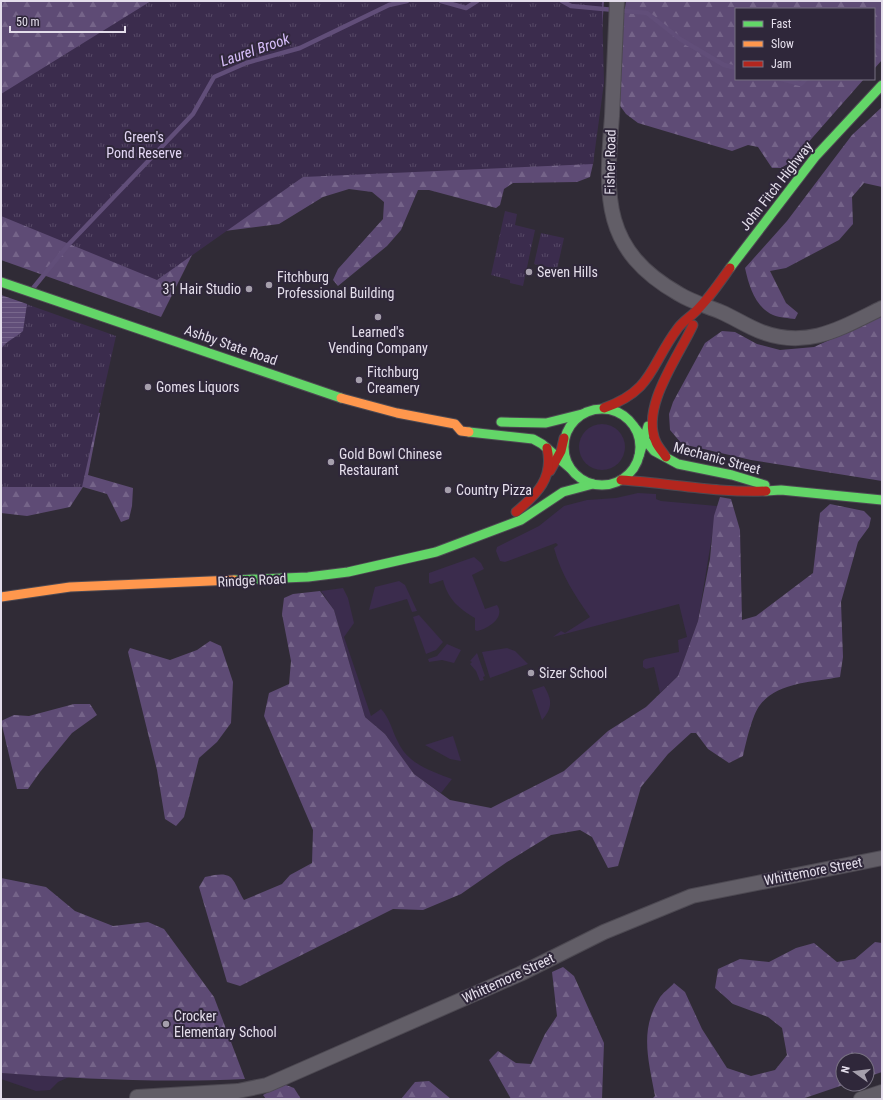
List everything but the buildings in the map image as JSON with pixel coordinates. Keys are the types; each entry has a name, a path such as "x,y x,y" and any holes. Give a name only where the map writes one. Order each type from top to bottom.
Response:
{"main road":[{"name":"John Fitch Highway","path":"604,408 626,400 648,381 679,326 700,307 815,157 882,85"},
{"name":"Ashby State Road","path":"1,282 340,398 397,413 458,421 460,431 533,439 547,448 554,461 570,468"},
{"name":"John Fitch Highway","path":"639,456 656,398 664,379 690,334 700,307"},
{"name":"John Fitch Highway","path":"656,398 653,414 653,432 659,447 669,460"},
{"path":"492,421 535,423 560,420 589,411 604,408 618,412 635,427 640,441 639,456 632,470 621,480 608,485 593,484 580,478 570,468 564,454 564,438 571,424 582,414"},
{"name":"Mechanic Street","path":"635,427 654,451 669,460 686,467 732,475 782,490"},
{"name":"Rindge Road","path":"496,528 533,497 545,480 564,438"},
{"name":"Mechanic Street","path":"621,480 659,482 741,492 782,490 882,500"},
{"name":"Rindge Road","path":"1,597 70,588 308,577 348,572 436,552 530,515 563,492 593,484"}],"street":[{"name":"Fisher Road","path":"617,1 608,174 608,194 616,228 633,257 648,272 700,307"},
{"path":"700,307 721,312 760,331 782,338 797,339 816,337 836,331 882,308"},
{"name":"Whittemore Street","path":"137,1098 245,1090 267,1084 520,974 604,932 692,896 882,858"},
{"path":"861,1099 882,1092"}],"green space":[{"name":"Green's Pond Reserve","path":"1,1 604,1 593,164 590,177 577,182 513,183 504,189 500,205 496,208 429,190 418,190 401,230 387,246 338,286 333,280 338,269 383,219 384,202 372,192 349,189 323,197 279,224 209,233 197,245 161,317 1,260"},
{"name":"Green's Pond Reserve","path":"151,1 602,1 604,83 593,164 303,177 157,280 1,216 1,94"},
{"path":"626,1 882,1 882,60 875,68 875,8 735,8 735,80 863,80 791,162 781,168 772,168 758,147 748,145 732,151 638,123 626,114 618,103 623,21"},
{"path":"882,107 882,187 864,183 852,197 853,224 839,240 786,268 770,271 786,303 798,313 795,319 773,315 762,307 757,301 751,289 745,268 787,221 852,135"},
{"path":"505,211 517,214 515,225 535,230 523,286 510,283 510,280 491,275"},
{"path":"541,233 564,238 557,269 534,264"},
{"path":"1,295 116,336 82,487 1,487"},
{"path":"882,316 882,481 751,460 682,444 670,430 669,414 673,402 705,343 722,331 735,332 757,344 780,350 814,347"},
{"path":"1,349 92,411 100,413 88,475 133,488 132,506 129,519 121,522 107,494 83,487 70,507 27,516 1,513"},
{"path":"597,424 607,424 619,430 624,438 624,456 619,464 611,469 597,470 589,467 582,460 579,452 579,442 582,434 589,427"},
{"path":"638,493 656,494 656,499 661,501 717,506 698,621 678,676 660,693 654,667 646,669 643,667 643,661 645,659 679,652 678,640 687,637 679,604 553,637 561,631 565,633 590,617 573,592 560,567 554,548 558,545 556,543 505,562 500,561 496,551 497,547 539,526 564,506 587,500 616,498"},
{"path":"720,497 731,499 740,530 742,620 756,616 813,573 820,513 830,504 864,511 871,518 869,527 858,542 841,602 843,657 840,677 786,687 767,697 754,715 743,756 729,763 708,749 696,733 691,733 668,754 641,787 618,866 608,868 592,837 580,830 551,835 507,862 461,894 423,910 393,909 240,986 227,982 199,887 205,877 227,875 234,881 244,900 282,884 290,875 312,863 313,830 264,716 269,693 289,684 291,661 282,614 284,598 293,594 320,591 334,610 365,717 385,734 414,774 450,800 491,808 564,771 608,731 646,707 678,676 698,621 710,559 714,516"},
{"path":"474,557 481,563 484,569 472,575 485,609 497,605 499,609 498,618 491,625 477,631 475,630 475,618 454,602 445,587 443,580 431,584 429,583 429,573"},
{"path":"399,581 405,585 417,611 412,612 407,599 369,610 375,587"},
{"path":"343,588 348,598 354,623 344,637 371,716 381,709 389,720 402,750 408,756 421,766 452,779 441,793 414,774 385,734 365,717 334,610 321,591"},
{"path":"419,615 443,642 436,650 426,654 413,617"},
{"path":"210,641 221,646 233,682 231,723 217,742 199,758 184,817 176,826 165,819 157,770 128,652 130,648 170,660 197,650"},
{"path":"447,644 461,650 454,663 442,660 429,662 428,659 437,656"},
{"path":"507,648 515,651 528,664 490,678 482,652"},
{"path":"477,653 485,676 483,677 484,680 480,681 476,671 470,664 472,662 470,661"},
{"path":"544,686 549,695 550,707 542,720 532,690"},
{"path":"74,704 90,704 97,715 72,733 28,789 17,789 1,721 14,715 29,716"},
{"path":"453,736 461,761 450,759 425,745"},
{"path":"1,878 46,887 75,911 113,926 148,922 164,929 214,997 245,1079 184,1081 123,1080 1,1073"},
{"path":"875,942 882,943 882,1072 875,1074 875,1052 835,1052 835,1088 802,1099 652,1099 655,1096 647,1047 649,1023 660,997 674,983 685,992 702,1029 727,1068 751,1076 775,1070 787,1055 782,1028 768,1017 733,1004 715,988 718,969 740,959 769,962 796,948 814,943 837,962 855,959"},
{"path":"563,967 574,976 604,1043 602,1099 511,1099 489,1060 498,1051 516,1063 531,1064 545,1034 557,1016 552,972"},
{"path":"1,1073 69,1077 58,1082 50,1090 36,1091 1,1079"},
{"path":"429,1081 451,1099 401,1099 415,1082"},
{"path":"283,1084 294,1088 301,1099 266,1099 263,1095"}],"shaded area":[{"path":"1,295 27,304 23,331 1,349"}],"waterway":[{"name":"Laurel Brook","path":"34,287 69,244 193,114 214,77 246,63 300,48 389,5 407,1"},
{"name":"Laurel Brook","path":"441,1 466,8 477,1"},
{"name":"Laurel Brook","path":"562,1 571,6 647,13 680,39 724,65 735,68"},
{"name":"Laurel Brook","path":"875,45 882,49"},
{"name":"Laurel Brook","path":"785,80 801,84 805,80"}],"traffic: fast":[{"path":"730,268 815,157 882,85"},
{"path":"1,282 341,398"},
{"path":"602,409 617,412 629,420 637,432 640,447 637,462 629,474 617,482 602,485 587,482 575,474 567,462 564,447 567,432 575,420 587,412 602,409"},
{"path":"501,422 546,423 582,414"},
{"path":"639,456 648,426"},
{"path":"636,429 654,451 678,464 732,475 765,485"},
{"path":"469,432 533,439 542,444 570,468"},
{"path":"234,580 308,577 348,572 436,552 521,520 563,492 593,484"},
{"path":"766,491 781,490 882,500"}],"traffic: slow":[{"path":"341,398 397,413 455,424 461,431 469,432"},
{"path":"1,597 70,587 234,580"}],"traffic: jam":[{"path":"604,408 620,401 642,385 678,328 707,300 730,268"},
{"path":"666,457 656,442 652,428 653,413 663,382 693,325"},
{"path":"550,471 561,451 564,438"},
{"path":"516,512 531,499 546,477 549,459 547,448"},
{"path":"621,480 730,491 766,491"}],"place":[{"name":"Seven Hills","path":"529,272"},
{"name":"Fitchburg Professional Building","path":"269,285"},
{"name":"31 Hair Studio","path":"249,289"},
{"name":"Learned's Vending Company","path":"378,317"},
{"name":"Fitchburg Creamery","path":"359,380"},
{"name":"Gomes Liquors","path":"148,387"},
{"name":"Gold Bowl Chinese Restaurant","path":"331,462"},
{"name":"Country Pizza","path":"448,490"},
{"name":"Sizer School","path":"531,673"},
{"name":"Crocker Elementary School","path":"166,1024"}]}
